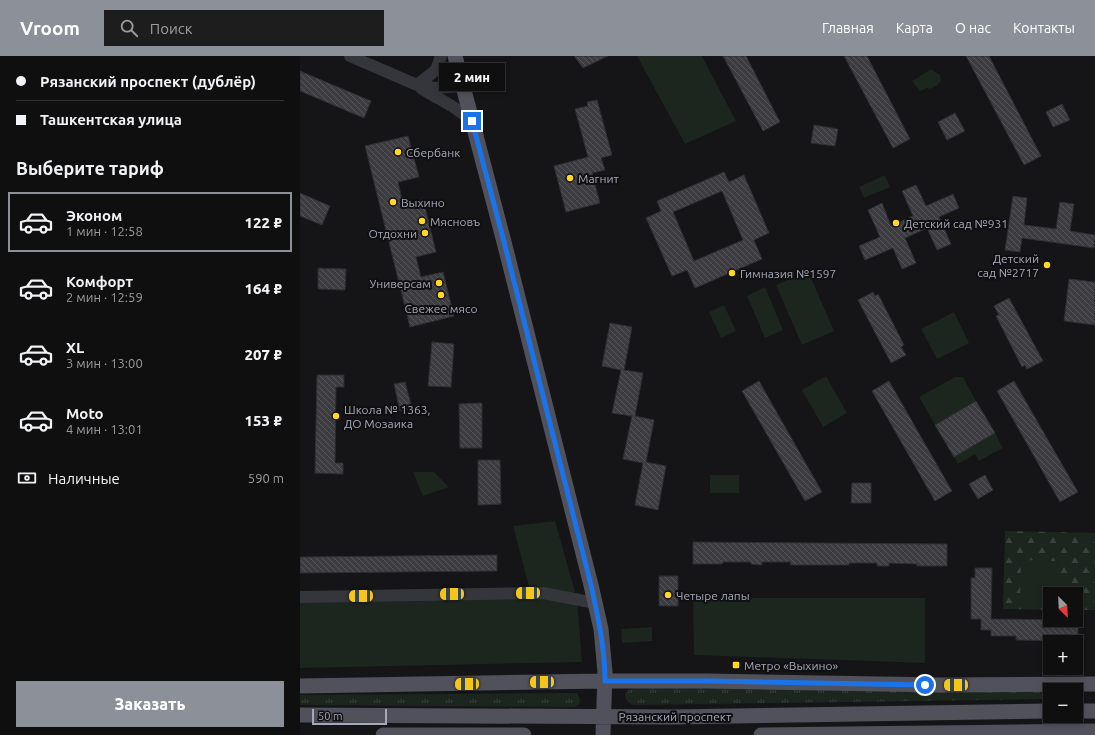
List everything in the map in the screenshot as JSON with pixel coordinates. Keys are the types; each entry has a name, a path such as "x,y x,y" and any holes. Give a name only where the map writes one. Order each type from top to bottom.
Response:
{"main road":[{"path":"455,56 595,603 600,629 605,672 603,735"},
{"path":"300,686 605,681 707,681 940,685 1095,684"},
{"name":"Рязанский проспект","path":"300,715 604,717 1043,711"},
{"path":"1083,711 1095,711"},
{"path":"761,735 1095,731"},
{"path":"383,735 524,735"}],"street":[{"path":"350,56 417,85 432,96 460,111 472,121"},
{"path":"417,85 436,70 441,56"},
{"path":"417,85 434,88 462,86"},
{"path":"300,596 543,593 595,603"}],"green space":[{"path":"637,56 702,56 736,121 685,144"},
{"path":"931,69 940,75 941,81 930,89 927,88 920,91 912,81"},
{"path":"885,175 890,187 864,198 859,187"},
{"path":"808,271 834,331 802,345 776,285"},
{"path":"765,287 783,330 765,338 747,296"},
{"path":"724,305 736,331 721,338 709,312"},
{"path":"954,312 969,343 937,359 921,329"},
{"path":"826,376 847,413 823,427 802,390"},
{"path":"955,377 963,377 976,401 935,425 919,397"},
{"path":"995,433 1003,448 979,461 975,454 958,464 954,457"},
{"path":"413,472 434,472 449,487 423,496"},
{"path":"710,475 739,475 739,493 710,493"},
{"path":"555,521 577,599 582,662 300,668 300,598 531,594 513,526"},
{"path":"1005,531 1095,533 1095,610 1083,610 1083,587 1043,587 1043,610 1003,609"},
{"path":"1021,560 1057,561 1056,587 1043,587 1043,606 1020,605"},
{"path":"693,598 925,598 925,663 694,655"},
{"path":"652,627 652,641 622,643 621,629"},
{"path":"634,688 755,688 1035,691 1043,692 1043,699 634,705 627,701 626,698 625,694"},
{"path":"578,694 580,702 575,707 300,705 300,695"}],"building":[{"path":"574,56 608,56 583,68"},
{"path":"723,56 746,56 780,122 763,131"},
{"path":"844,56 867,56 910,139 893,148"},
{"path":"966,56 989,56 1041,156 1024,165"},
{"path":"300,71 371,101 364,118 300,91"},
{"path":"597,100 612,155 601,158 605,170 592,173 600,203 566,212 554,166 588,157 575,109 588,106 587,102"},
{"path":"1062,104 1070,120 1053,127 1046,112"},
{"path":"955,113 965,131 947,140 938,122"},
{"path":"814,125 838,129 835,146 811,143"},
{"path":"408,136 419,177 398,182 403,204 423,199 436,252 416,257 421,277 443,272 454,316 410,327 365,146"},
{"path":"724,172 729,182 744,175 769,233 754,240 762,259 695,288 687,270 672,276 646,218 661,211 657,201","holes":["722,191 743,240 694,261 673,212"]},
{"path":"916,185 926,206 953,194 959,208 939,217 951,244 937,250 927,228 905,238 916,263 902,269 893,248 865,260 859,246 880,237 868,210 882,203 891,226 913,216 902,191"},
{"path":"300,193 330,206 322,225 300,216"},
{"path":"1013,196 1027,198 1024,225 1056,229 1060,202 1074,204 1070,231 1095,235 1094,248 1022,238 1020,252 1005,250"},
{"path":"318,268 346,269 345,290 318,289"},
{"path":"1069,279 1095,282 1095,325 1064,321"},
{"path":"873,292 875,296 878,294 904,345 901,347 906,355 891,363 858,300"},
{"path":"1009,298 1043,361 1027,369 1025,365 1022,367 996,316 999,315 994,306"},
{"path":"610,323 632,327 624,370 643,373 635,416 654,420 646,462 666,466 658,510 635,505 643,463 623,459 632,416 612,413 621,370 602,366"},
{"path":"432,342 454,344 451,387 428,386"},
{"path":"317,375 344,375 344,387 336,387 335,463 343,463 343,474 315,473"},
{"path":"759,381 822,492 805,501 742,391"},
{"path":"889,381 952,491 935,501 872,391"},
{"path":"1014,381 1078,492 1060,502 997,391"},
{"path":"405,382 412,408 400,411 394,384"},
{"path":"976,401 995,433 954,457 935,425"},
{"path":"482,403 482,448 460,448 459,404"},
{"path":"478,460 500,460 501,504 478,505"},
{"path":"985,475 993,490 978,499 969,484"},
{"path":"852,483 871,483 871,503 851,503"},
{"path":"693,542 947,544 947,566 917,566 917,564 889,563 889,566 877,566 877,563 849,563 849,565 790,565 791,562 762,562 762,565 751,564 751,562 693,564"},
{"path":"497,555 497,571 300,573 300,557"},
{"path":"975,568 992,568 991,619 1043,620 1043,627 1078,627 1078,635 1043,635 1043,640 1016,640 1016,636 991,636 991,630 981,630 981,619 971,619 971,578 975,578"},
{"name":"Четыре лапы","path":"659,576 678,576 678,606 659,606"}],"place":[{"name":"Сбербанк","path":"398,152"},
{"name":"Магнит","path":"570,178"},
{"name":"Выхино","path":"393,202"},
{"name":"Мясновъ","path":"422,221"},
{"name":"Детский сад №931","path":"896,223"},
{"name":"Отдохни","path":"425,233"},
{"name":"Детский сад №2717","path":"1047,265"},
{"name":"Гимназия №1597","path":"732,273"},
{"name":"Универсам","path":"439,283"},
{"name":"Свежее мясо","path":"441,295"},
{"name":"Школа № 1363, ДО Мозаика","path":"336,416"},
{"name":"Четыре лапы","path":"668,595"},
{"name":"Метро «Выхино»","path":"736,665"}],"route":[{"path":"472,121 591,585 600,629 605,681 707,681 925,685"}]}
